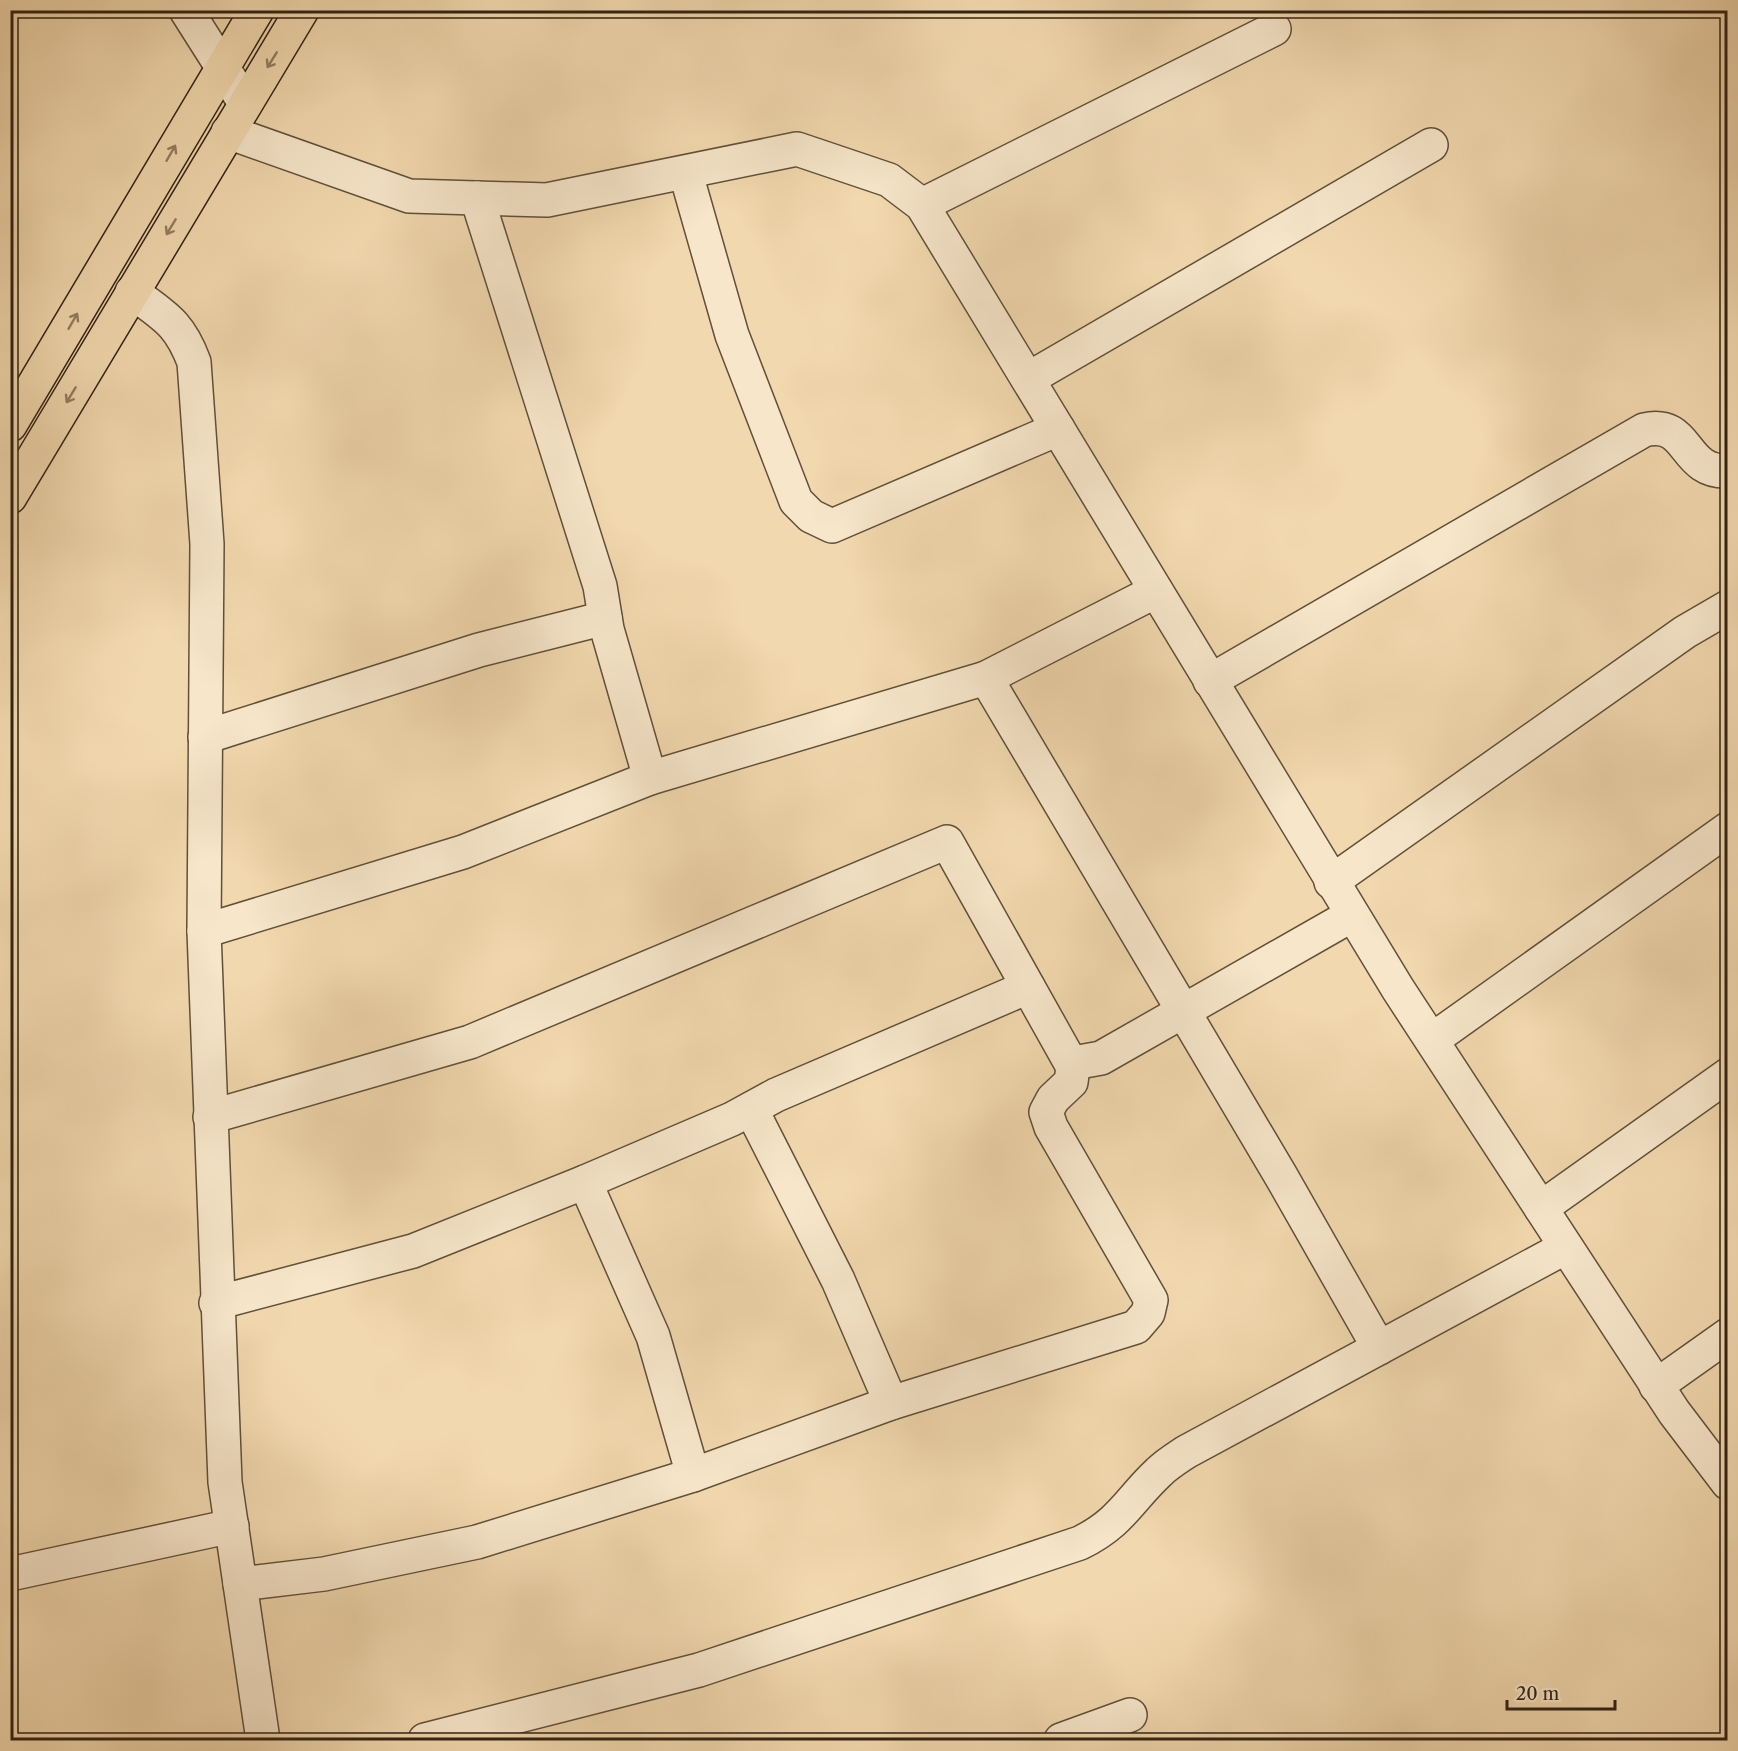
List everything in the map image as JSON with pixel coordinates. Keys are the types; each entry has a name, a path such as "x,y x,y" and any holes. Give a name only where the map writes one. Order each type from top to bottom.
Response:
{"highway":[{"path":"10,426 221,67 257,10"},
{"path":"10,497 302,10"}],"street":[{"path":"186,10 245,103"},
{"path":"922,205 1274,29"},
{"path":"228,132 409,196 547,200 686,174 797,149 889,180 922,205 1331,882 1656,1386 1728,1483"},
{"path":"1028,379 1431,145"},
{"path":"686,174 732,335 796,501 811,516 832,526 1058,429"},
{"path":"477,198 600,586 605,618 650,778"},
{"path":"132,292 176,325 194,362 207,544 204,931 216,1303 225,1482 263,1740"},
{"path":"1210,681 1644,430 1659,426 1673,432 1696,459 1712,472 1728,471"},
{"path":"204,931 463,852 650,778 986,678 1156,591"},
{"path":"1331,882 1685,632 1728,608"},
{"path":"205,737 479,650 605,618"},
{"path":"986,678 1281,1176 1379,1348"},
{"path":"1432,1040 1728,829"},
{"path":"210,1117 470,1042 947,842 1073,1067 1071,1082 1053,1099 1046,1112 1051,1127 1150,1300 1148,1313 1136,1327 891,1403 693,1475 477,1542 324,1574 240,1584"},
{"path":"1073,1067 1079,1062 1101,1058 1352,915"},
{"path":"216,1303 413,1251 585,1182 751,1109 776,1095 1028,987"},
{"path":"1541,1208 1728,1075"},
{"path":"751,1109 838,1280 891,1403"},
{"path":"585,1182 653,1336 693,1475"},
{"path":"425,1740 699,1670 1080,1543 1102,1532 1122,1515 1160,1471 1186,1452 1566,1247"},
{"path":"1656,1386 1728,1335"},
{"path":"10,1574 232,1526"},
{"path":"1061,1740 1130,1714"}]}
